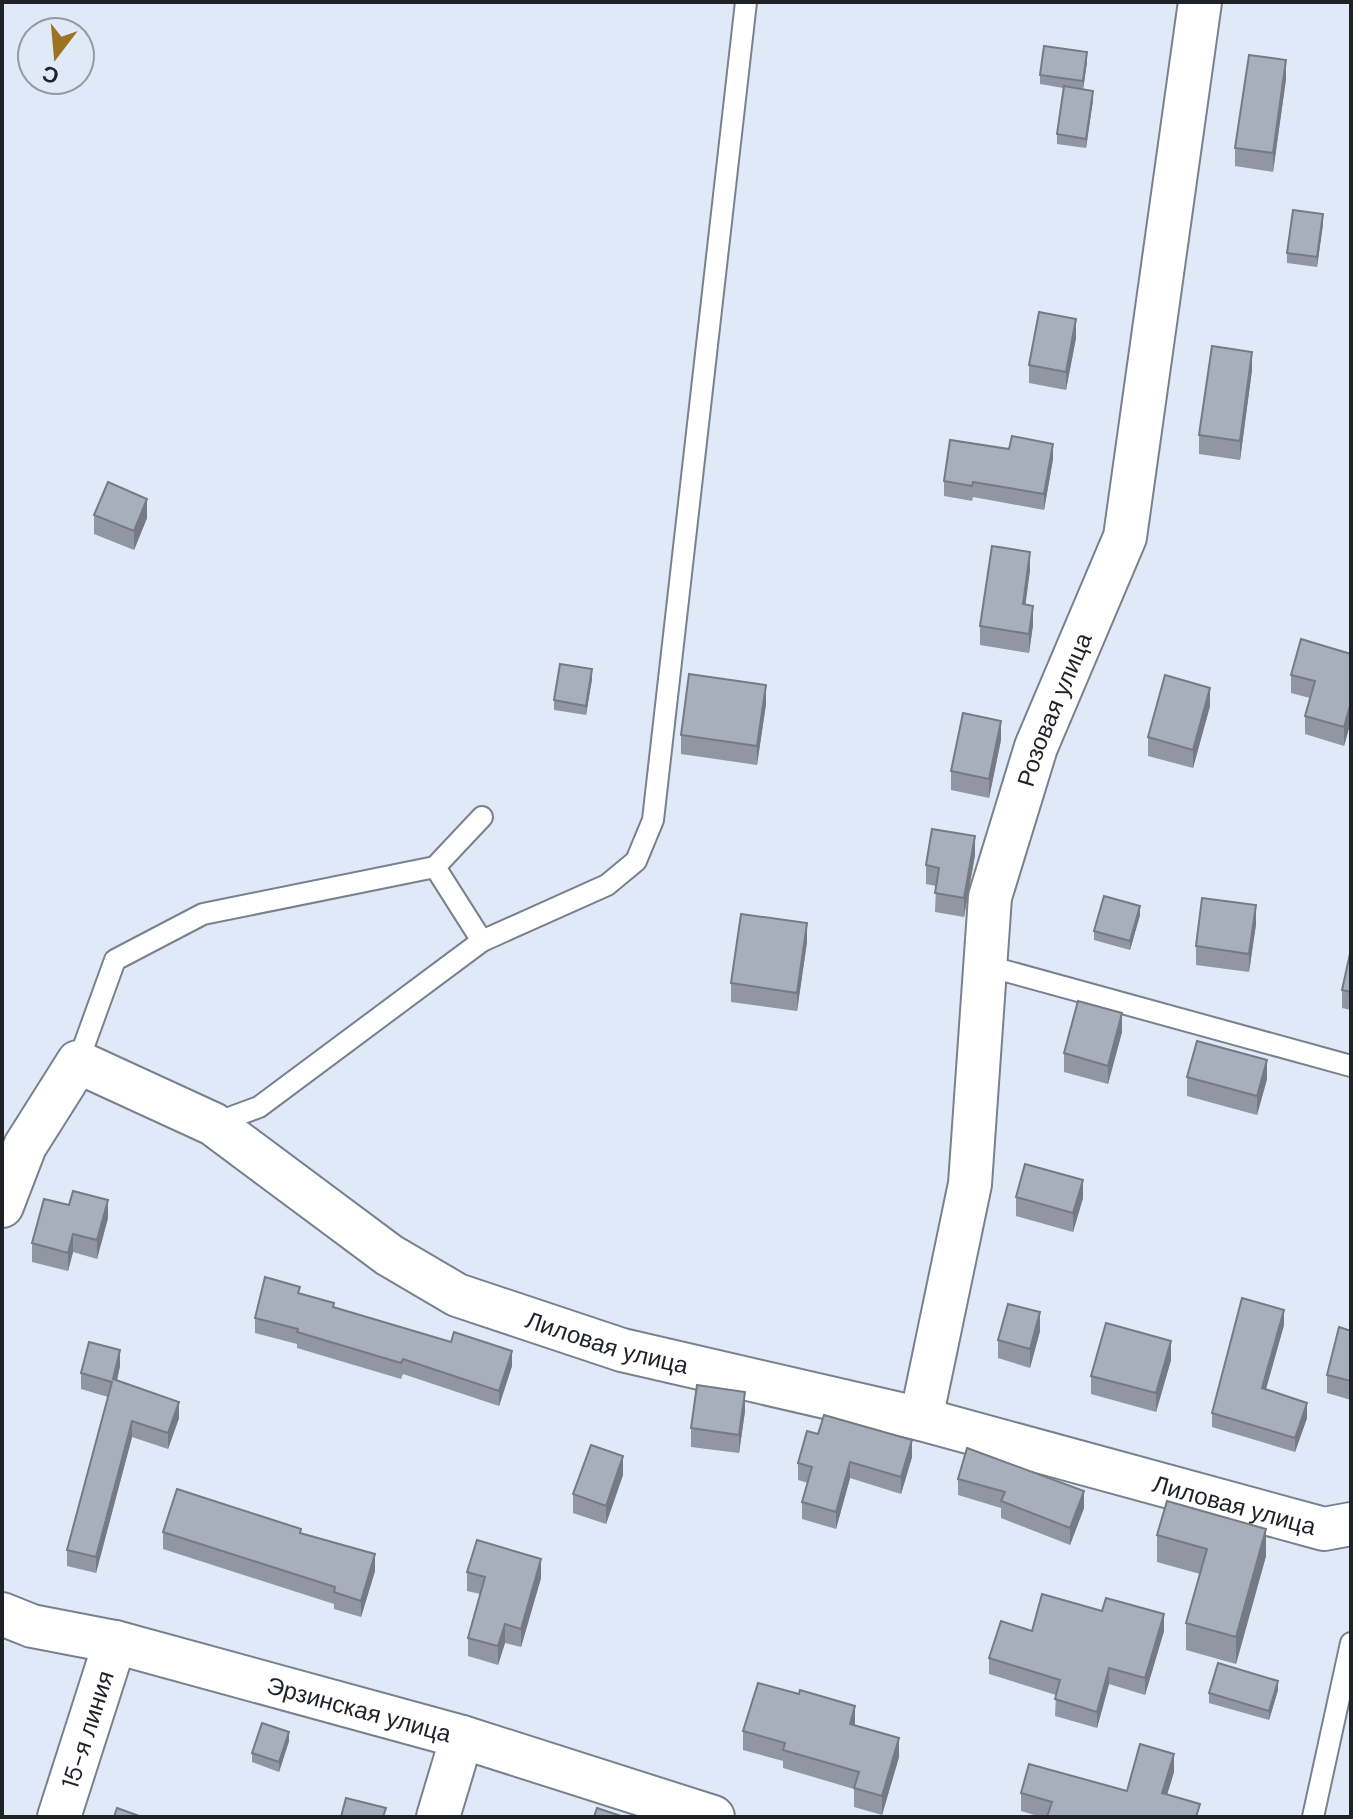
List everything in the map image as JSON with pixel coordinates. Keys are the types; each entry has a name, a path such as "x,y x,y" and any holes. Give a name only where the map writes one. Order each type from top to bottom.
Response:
{"street":[{"name":"Розовая улица","path":"921,1419 970,1184 990,897 1036,747 1125,537 1200,2"},
{"name":"Лиловая улица","path":"78,1062 213,1124 389,1255 457,1295 622,1350 921,1419 1324,1529 1350,1527"},
{"path":"2,1206 25,1146 78,1062"},
{"name":"Эрзинская улица","path":"2,1614 32,1626 115,1642 462,1737 713,1817"},
{"name":"15-я линия","path":"59,1817 115,1642"},
{"path":"438,1817 462,1737"}],"lane":[{"path":"213,1124 259,1107 482,941 607,885 636,861 653,820 746,2"},
{"path":"78,1062 115,960 203,914 435,867 482,817"},
{"path":"435,867 482,941"},
{"path":"984,965 1351,1066"},
{"path":"1313,1817 1351,1643"}],"building":[{"path":"1044,46 1087,52 1083,81 1040,75"},
{"path":"1249,55 1286,60 1273,153 1235,148"},
{"path":"1064,86 1093,91 1086,139 1057,134"},
{"path":"1293,210 1323,214 1317,257 1287,253"},
{"path":"1039,312 1076,319 1066,372 1029,365"},
{"path":"1212,346 1252,352 1240,441 1199,435"},
{"path":"1012,436 1053,444 1044,494 973,482 972,486 944,481 950,440 1009,449"},
{"path":"108,482 147,499 134,531 94,515"},
{"path":"992,546 1030,552 1023,604 1033,606 1029,634 980,626"},
{"path":"1301,639 1351,654 1351,702 1344,727 1305,716 1315,681 1291,675"},
{"path":"560,664 592,669 586,706 554,700"},
{"path":"689,674 766,685 757,746 681,735"},
{"path":"1165,675 1210,688 1193,750 1148,737"},
{"path":"963,713 1001,721 989,779 951,771"},
{"path":"932,829 975,836 964,898 935,893 939,868 926,865"},
{"path":"1104,896 1140,906 1130,941 1094,931"},
{"path":"1202,898 1256,905 1249,954 1196,946"},
{"path":"741,914 807,923 797,993 731,983"},
{"path":"1351,949 1351,992 1342,990"},
{"path":"1078,1001 1122,1013 1108,1066 1064,1053"},
{"path":"1197,1041 1267,1060 1257,1096 1187,1077"},
{"path":"1025,1164 1083,1180 1073,1213 1016,1197"},
{"path":"73,1191 108,1200 97,1240 73,1234 68,1253 32,1243 44,1199 69,1205"},
{"path":"265,1277 300,1287 298,1293 334,1303 333,1307 451,1342 454,1332 512,1351 499,1391 403,1359 401,1363 255,1318"},
{"path":"1242,1298 1284,1310 1262,1388 1307,1403 1295,1438 1212,1413"},
{"path":"1008,1304 1040,1312 1030,1349 998,1340"},
{"path":"1106,1323 1171,1341 1156,1393 1091,1376"},
{"path":"1339,1327 1351,1331 1351,1381 1327,1375"},
{"path":"89,1342 120,1350 113,1379 179,1402 168,1433 132,1421 96,1557 67,1550 112,1382 81,1373"},
{"path":"697,1385 745,1392 739,1435 691,1428"},
{"path":"824,1415 912,1440 901,1477 850,1462 836,1512 802,1502 812,1467 798,1463 807,1431 818,1434"},
{"path":"591,1445 623,1456 606,1506 573,1494"},
{"path":"967,1448 1084,1491 1070,1528 1001,1501 1005,1492 958,1479"},
{"path":"177,1489 301,1529 300,1533 375,1554 361,1601 334,1592 335,1587 163,1532"},
{"path":"1167,1501 1266,1529 1236,1637 1186,1623 1207,1549 1157,1535"},
{"path":"477,1540 541,1559 521,1629 505,1624 498,1646 468,1638 485,1577 467,1572"},
{"path":"1042,1594 1102,1611 1106,1598 1164,1614 1145,1678 1109,1668 1097,1712 1055,1699 1060,1680 989,1658 1001,1621 1032,1631"},
{"path":"1218,1663 1278,1681 1269,1711 1209,1693"},
{"path":"758,1683 799,1694 800,1690 855,1706 850,1724 899,1738 882,1796 854,1788 859,1772 783,1750 785,1743 743,1731"},
{"path":"262,1723 289,1732 279,1762 252,1753"},
{"path":"1140,1744 1174,1754 1162,1793 1200,1804 1196,1817 1047,1817 1052,1802 1021,1793 1029,1764 1127,1791"},
{"path":"346,1798 386,1808 383,1817 341,1817"},
{"path":"117,1808 142,1817 114,1817"},
{"path":"597,1808 624,1817 594,1817"}]}
